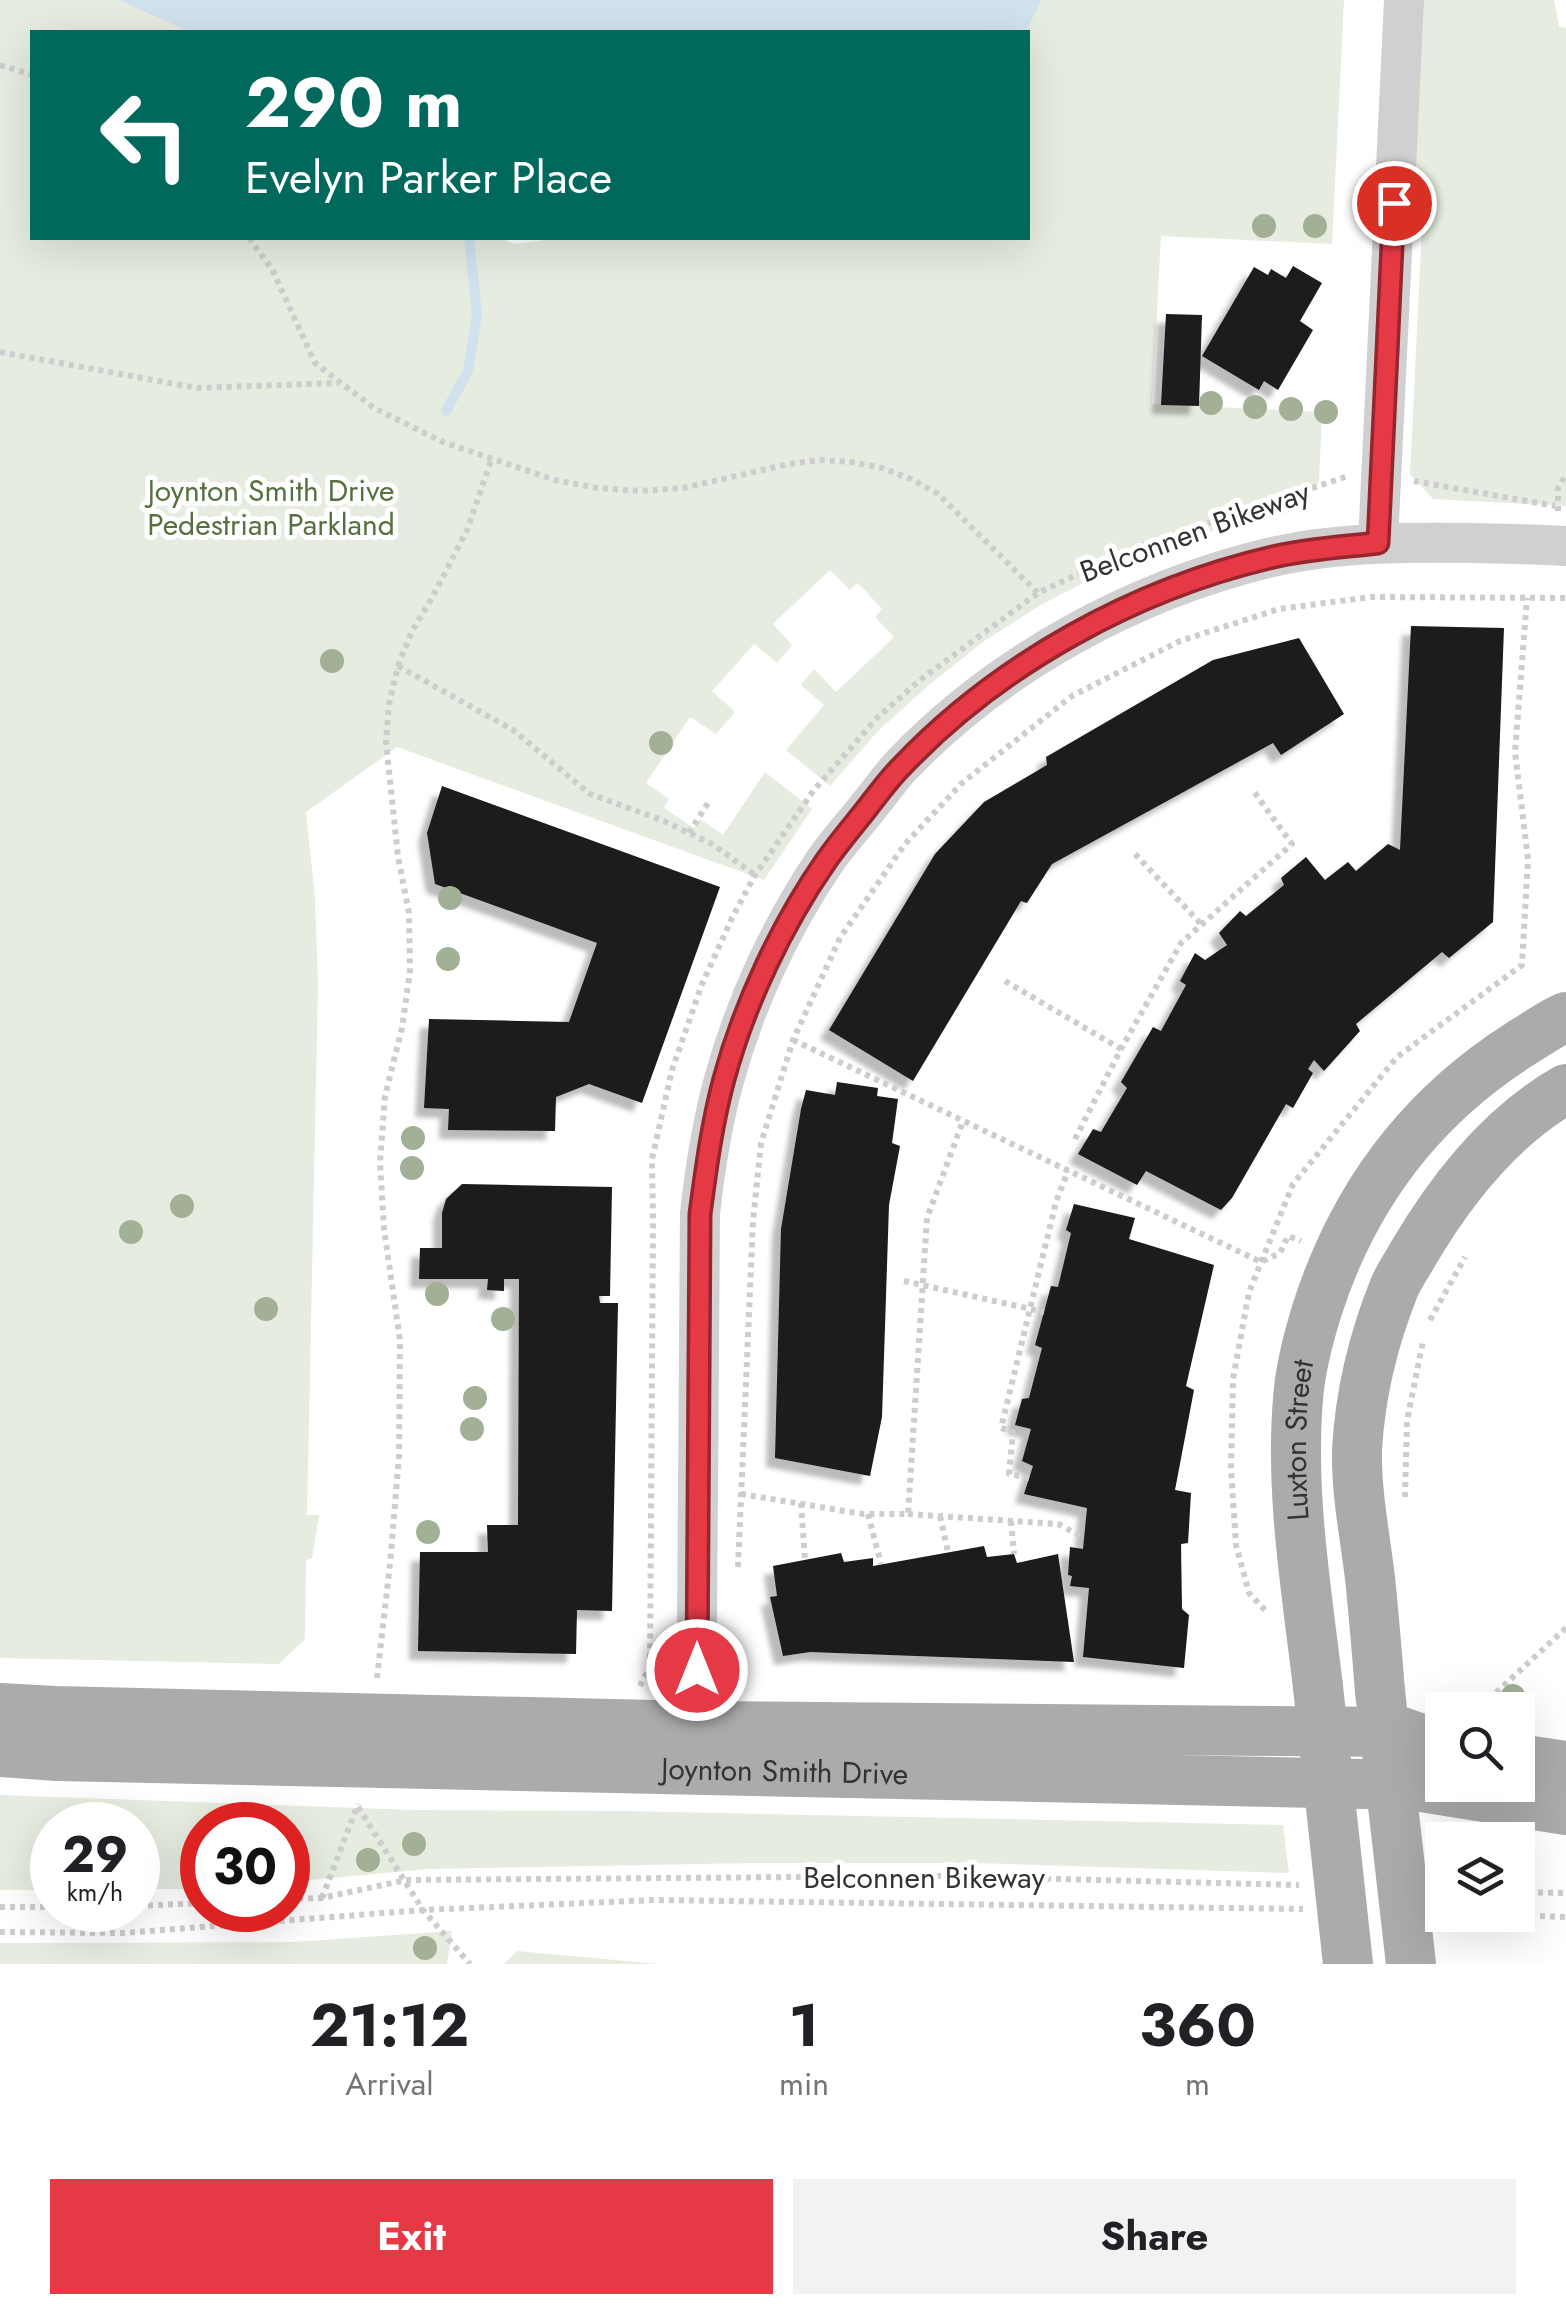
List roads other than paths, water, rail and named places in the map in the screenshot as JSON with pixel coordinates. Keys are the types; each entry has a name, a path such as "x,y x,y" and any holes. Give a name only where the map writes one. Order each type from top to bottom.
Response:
{"main road":[{"name":"Luxton Street","path":"1348,1964 1296,1460 1298,1396 1309,1338 1328,1276 1354,1219 1384,1170 1424,1122 1465,1083 1566,1018"},
{"name":"Luxton Street","path":"1411,1964 1362,1517 1357,1452 1363,1398 1375,1343 1396,1284 1430,1226 1464,1179 1507,1133 1566,1089"},
{"name":"Joynton Smith Drive","path":"0,1708 1409,1785 1566,1810"},
{"name":"Joynton Smith Drive","path":"0,1752 96,1757 1402,1732 1425,1740"},
{"path":"1535,1761 1566,1766"}],"street":[{"path":"1378,543 1404,4"},
{"path":"696,1748 700,1214 706,1160 724,1080 751,1001 795,912 826,861 901,767 963,709 1018,669 1089,626 1159,594 1274,557 1378,543 1566,546"}],"water":[{"path":"119,0 1041,0 1027,30 186,30"}],"waterway":[{"path":"446,411 468,371 477,315 469,240"}],"park label":[{"name":"Joynton Smith Drive Pedestrian Parkland","path":"271,508"}]}
